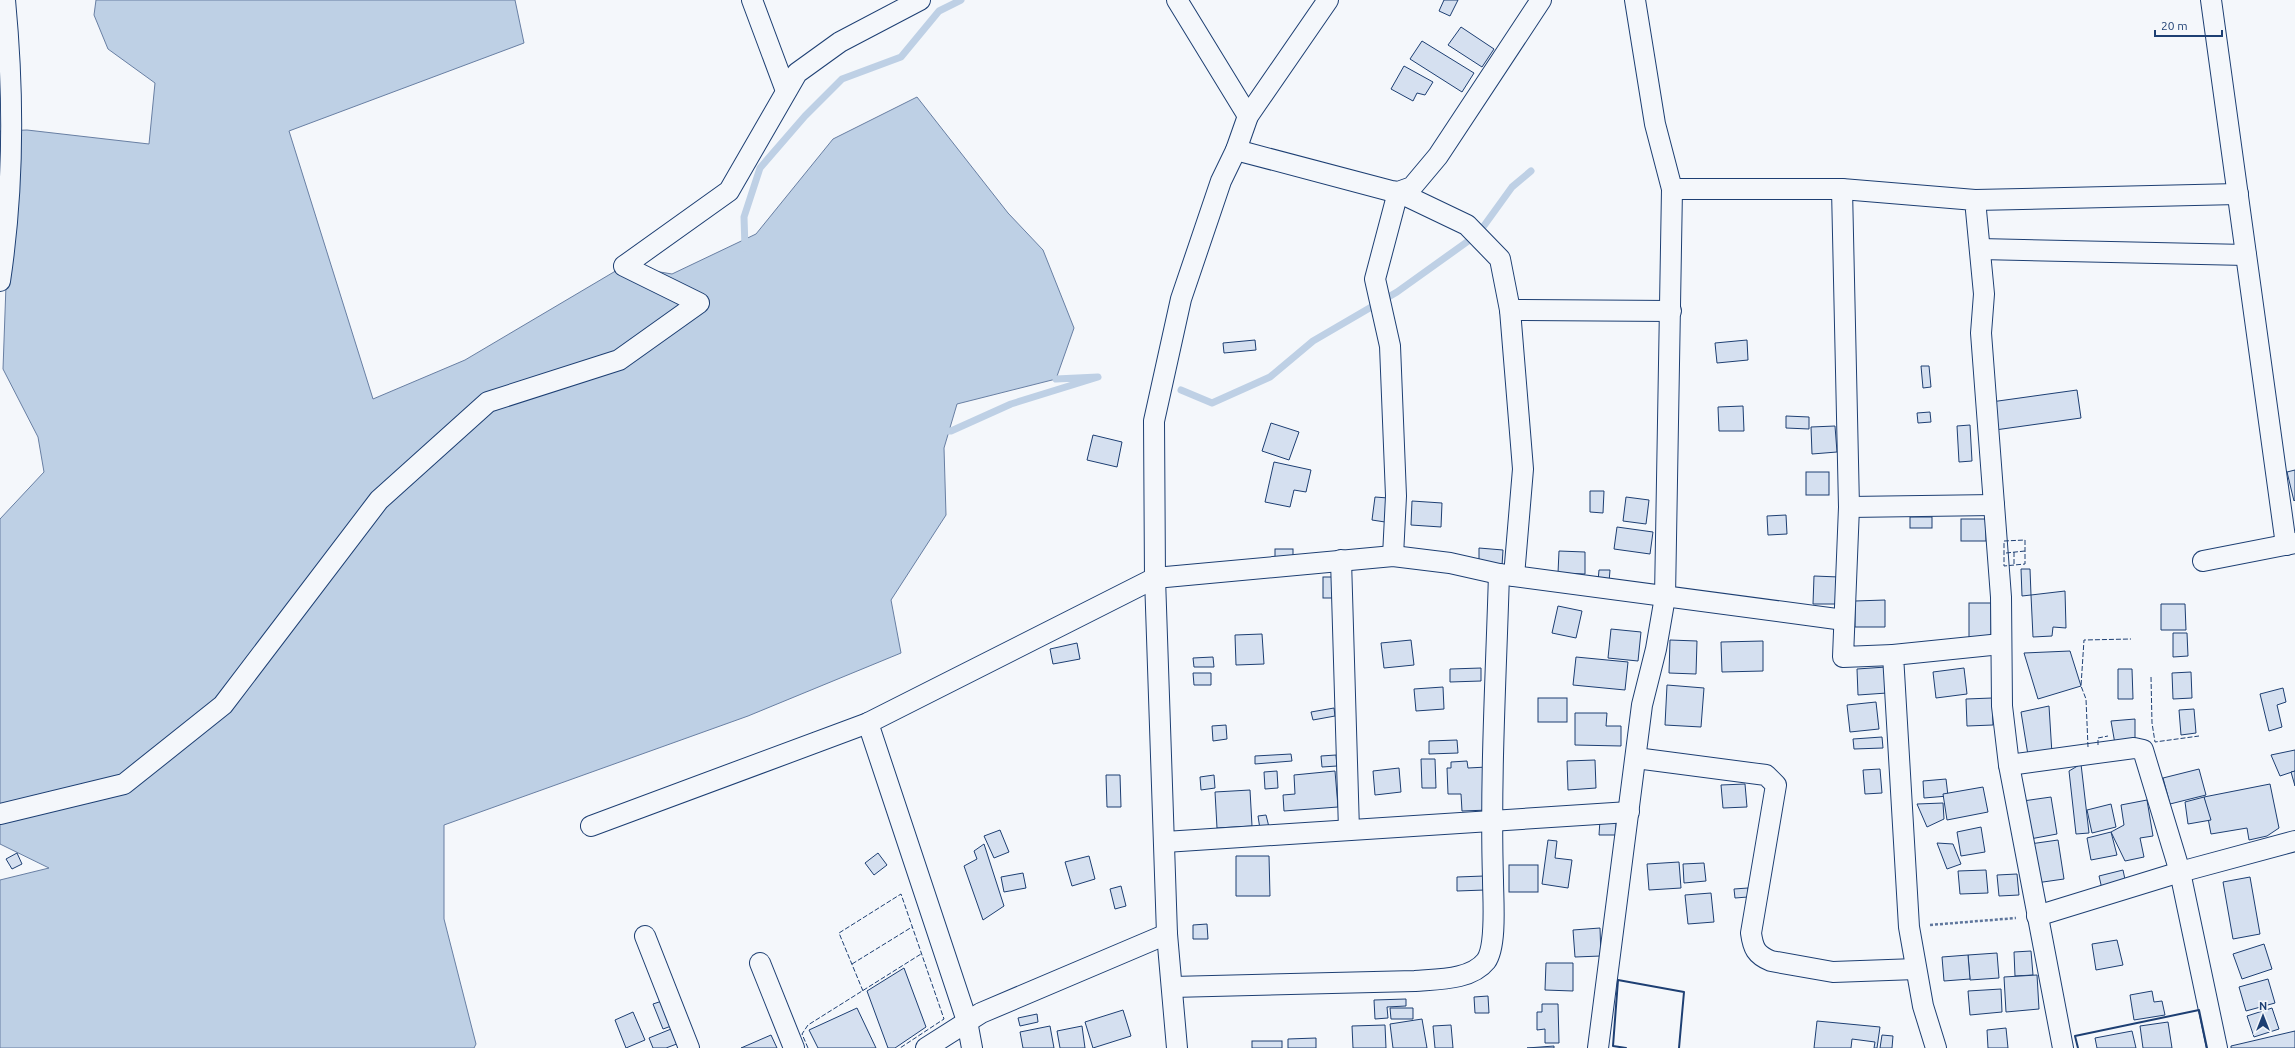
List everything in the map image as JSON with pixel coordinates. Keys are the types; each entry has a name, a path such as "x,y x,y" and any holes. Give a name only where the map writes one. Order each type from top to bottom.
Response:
{"street":[{"path":"0,281 5,250 12,158 6,116 10,49 5,0"},
{"path":"752,0 786,91"},
{"path":"0,814 124,784 223,705 379,500 488,402 619,360 699,303 624,266 729,191 797,73 840,42 920,0"},
{"path":"1177,0 1248,116"},
{"path":"1177,1048 1167,934 1155,578 1154,421 1182,298 1221,181 1236,150 1248,116 1328,0"},
{"path":"1398,192 1412,186 1438,156 1541,0"},
{"path":"1598,1048 1642,705 1656,649 1665,597 1672,189 1655,124 1636,0"},
{"path":"2203,561 2290,544 2246,256 2211,0"},
{"path":"1172,987 1415,981 1449,978 1472,972 1486,960 1491,944 1494,918 1491,821 1506,575 1523,470 1510,310 1500,259 1478,234 1467,225 1398,192 1236,150"},
{"path":"1672,189 1842,189 1975,200 2238,194"},
{"path":"1842,189 1849,507 1843,657 2001,644"},
{"path":"1393,556 1396,496 1390,346 1375,279 1398,192"},
{"path":"1975,200 1984,294 1981,333 2001,597 2002,706 2009,765 2063,1048"},
{"path":"1980,249 2246,256"},
{"path":"1510,310 1671,312"},
{"path":"1849,507 1994,505"},
{"path":"591,826 868,724 1155,578 1393,556 1450,563 1506,575 1844,620"},
{"path":"1341,560 1349,830"},
{"path":"1893,654 1909,927 1923,1006 1936,1048"},
{"path":"868,724 967,1021 972,1048"},
{"path":"2009,765 2134,748 2142,750 2180,872 2218,1048"},
{"path":"1636,758 1766,775 1776,785 1751,933 1754,950 1761,957 1770,961 1833,972 1916,969"},
{"path":"1165,842 1629,812"},
{"path":"2037,916 2180,872 2295,841"},
{"path":"926,1048 981,1013 1167,934"},
{"path":"645,936 689,1048"},
{"path":"760,963 794,1048"}],"path":[{"path":"1909,927 2037,916"}],"water":[{"path":"96,0 515,0 524,43 289,131 373,399 465,360 624,266 672,274 756,234 833,139 917,97 1008,213 1043,250 1074,328 1056,379 957,404 944,448 946,515 891,600 901,653 748,716 444,825 444,919 476,1044 474,1048 0,1048 0,880 49,868 0,844 0,519 44,472 38,437 3,369 8,229 0,230 0,131 27,130 149,144 155,83 108,49 94,15"}],"building":[{"path":"1444,0 1458,0 1450,16 1439,11"},
{"path":"1461,27 1494,49 1482,67 1448,45"},
{"path":"1422,41 1474,73 1462,92 1410,59"},
{"path":"1404,66 1433,82 1425,95 1417,93 1413,101 1391,89"},
{"path":"1255,340 1256,350 1224,353 1223,343"},
{"path":"1747,340 1748,360 1717,363 1715,343"},
{"path":"1921,366 1929,366 1931,387 1923,388"},
{"path":"2077,390 2081,418 1995,430 1991,402"},
{"path":"1743,406 1744,431 1719,431 1718,407"},
{"path":"1930,412 1931,422 1918,423 1917,413"},
{"path":"1786,416 1809,417 1809,429 1786,428"},
{"path":"1271,423 1299,432 1289,460 1262,451"},
{"path":"1970,425 1972,461 1959,462 1957,426"},
{"path":"1835,426 1837,452 1812,454 1811,427"},
{"path":"1093,435 1122,442 1117,467 1087,460"},
{"path":"1274,462 1311,470 1306,492 1294,490 1290,507 1265,502"},
{"path":"2295,470 2295,500 2294,501 2287,472"},
{"path":"1806,472 1829,472 1829,495 1806,495"},
{"path":"1590,491 1604,491 1603,513 1590,512"},
{"path":"1375,497 1388,498 1385,522 1372,520"},
{"path":"1626,497 1649,500 1646,524 1623,521"},
{"path":"1412,501 1442,503 1441,527 1411,525"},
{"path":"1786,515 1787,534 1768,535 1767,516"},
{"path":"1910,517 1932,517 1932,528 1910,528"},
{"path":"1961,519 1986,519 1986,541 1961,541"},
{"path":"1617,527 1653,532 1650,554 1614,549"},
{"path":"1479,548 1503,550 1502,566 1479,565"},
{"path":"1275,549 1293,549 1293,561 1275,561"},
{"path":"1559,551 1585,552 1585,574 1558,573"},
{"path":"2021,569 2030,569 2031,595 2022,596"},
{"path":"1599,570 1610,570 1609,582 1598,581"},
{"path":"1814,576 1839,577 1839,604 1813,604"},
{"path":"1323,577 1338,577 1338,598 1323,598"},
{"path":"2065,591 2066,628 2053,627 2052,636 2033,637 2031,595"},
{"path":"1885,600 1885,627 1855,627 1855,601"},
{"path":"1969,603 1991,603 1991,643 1969,643"},
{"path":"2161,604 2185,604 2186,630 2161,630"},
{"path":"1558,606 1582,611 1576,638 1552,633"},
{"path":"1611,629 1641,632 1638,661 1608,658"},
{"path":"2173,633 2187,633 2188,656 2173,657"},
{"path":"1262,634 1264,664 1236,665 1235,635"},
{"path":"1411,640 1414,665 1384,668 1381,643"},
{"path":"1670,640 1697,641 1696,674 1669,673"},
{"path":"1763,641 1763,671 1722,672 1721,642"},
{"path":"1077,643 1080,659 1053,664 1050,649"},
{"path":"2070,651 2081,686 2038,699 2024,653"},
{"path":"1213,657 1214,667 1194,667 1193,658"},
{"path":"1576,657 1628,662 1625,690 1573,685"},
{"path":"1886,667 1887,693 1858,695 1857,669"},
{"path":"1481,668 1481,681 1450,682 1450,669"},
{"path":"1964,668 1967,694 1936,698 1933,672"},
{"path":"2118,669 2132,669 2133,699 2118,699"},
{"path":"2191,672 2192,698 2173,699 2172,673"},
{"path":"1193,673 1211,673 1211,685 1194,685"},
{"path":"1667,685 1704,688 1701,727 1665,725"},
{"path":"1443,687 1444,709 1416,711 1414,689"},
{"path":"2283,688 2286,702 2277,705 2282,727 2269,731 2260,694"},
{"path":"1538,698 1567,698 1567,722 1538,722"},
{"path":"1992,698 1993,725 1967,726 1966,699"},
{"path":"1876,702 1879,729 1850,732 1847,705"},
{"path":"2049,706 2052,754 2028,755 2021,712"},
{"path":"1334,708 1335,716 1313,720 1311,712"},
{"path":"2194,709 2196,733 2181,735 2179,710"},
{"path":"1575,713 1607,713 1606,726 1621,726 1621,746 1575,745"},
{"path":"2135,719 2135,739 2115,744 2111,721"},
{"path":"1226,725 1227,739 1213,741 1212,726"},
{"path":"1882,737 1883,748 1854,749 1853,739"},
{"path":"1457,740 1458,753 1429,754 1429,741"},
{"path":"2295,750 2295,771 2280,776 2271,755"},
{"path":"1291,754 1292,761 1255,764 1255,756"},
{"path":"1336,755 1337,766 1322,767 1321,756"},
{"path":"1421,759 1435,759 1436,788 1422,788"},
{"path":"1595,760 1596,788 1568,790 1567,761"},
{"path":"1467,761 1468,768 1487,767 1489,810 1462,811 1461,794 1448,794 1447,768 1451,768 1451,762"},
{"path":"2081,764 2089,833 2076,834 2069,771"},
{"path":"1399,768 1401,792 1375,795 1373,771"},
{"path":"1880,769 1882,793 1865,794 1863,770"},
{"path":"2199,769 2206,795 2170,804 2163,778"},
{"path":"1277,771 1278,788 1265,789 1264,772"},
{"path":"1335,771 1338,807 1284,811 1283,795 1295,794 1294,775"},
{"path":"2295,771 2295,786 2291,772"},
{"path":"1106,775 1120,775 1121,807 1107,807"},
{"path":"1214,775 1215,788 1201,790 1200,777"},
{"path":"1946,779 1948,796 1924,798 1923,781"},
{"path":"1745,784 1747,807 1723,808 1721,785"},
{"path":"2270,784 2279,828 2267,836 2249,840 2247,828 2211,834 2204,797"},
{"path":"1983,787 1988,812 1947,820 1943,794"},
{"path":"1250,790 1252,826 1217,828 1215,792"},
{"path":"2051,797 2057,834 2030,839 2023,801"},
{"path":"2204,797 2211,820 2188,824 2185,802"},
{"path":"2147,800 2153,836 2140,838 2144,857 2125,861 2111,832 2124,825 2121,805"},
{"path":"1943,803 1944,819 1927,827 1917,804"},
{"path":"2111,804 2116,827 2092,833 2087,810"},
{"path":"1266,815 1269,827 1260,829 1258,816"},
{"path":"1600,820 1616,820 1616,835 1599,835"},
{"path":"1981,827 1985,852 1961,856 1957,832"},
{"path":"1000,830 1009,852 994,858 984,836"},
{"path":"2111,832 2117,855 2091,860 2087,838"},
{"path":"1548,840 1557,841 1555,858 1572,860 1568,888 1542,884"},
{"path":"2058,840 2064,879 2036,883 2030,844"},
{"path":"1937,843 1953,844 1961,864 1947,869"},
{"path":"984,844 1004,906 983,920 964,866 977,859 974,851"},
{"path":"17,853 22,864 12,869 6,859"},
{"path":"878,853 887,865 874,875 865,863"},
{"path":"1089,856 1095,879 1072,886 1065,862"},
{"path":"1236,856 1269,856 1270,896 1236,896"},
{"path":"1679,862 1681,888 1649,890 1647,864"},
{"path":"1704,863 1706,881 1684,883 1683,864"},
{"path":"1509,865 1538,865 1538,892 1509,892"},
{"path":"1986,870 1988,893 1960,894 1958,871"},
{"path":"2123,870 2126,884 2102,889 2099,876"},
{"path":"1023,873 1026,888 1004,892 1001,877"},
{"path":"2017,874 2019,895 1999,896 1997,875"},
{"path":"1484,876 1485,890 1457,891 1457,877"},
{"path":"2250,877 2260,934 2233,939 2223,882"},
{"path":"1121,886 1126,906 1115,909 1110,889"},
{"path":"1748,888 1748,897 1735,898 1734,889"},
{"path":"1711,893 1714,922 1688,924 1685,895"},
{"path":"1207,924 1208,939 1193,939 1193,925"},
{"path":"1600,928 1601,956 1575,957 1573,930"},
{"path":"2117,940 2123,965 2096,970 2092,944"},
{"path":"2264,944 2272,969 2242,979 2233,954"},
{"path":"2031,951 2033,975 2015,976 2014,952"},
{"path":"1997,953 1999,978 1970,980 1968,955"},
{"path":"1968,955 1970,979 1944,981 1942,957"},
{"path":"1546,963 1573,963 1573,991 1545,990"},
{"path":"904,968 926,1027 895,1048 888,1048 867,991"},
{"path":"2037,975 2039,1009 2006,1012 2004,977"},
{"path":"2268,979 2275,1003 2246,1011 2239,987"},
{"path":"2001,989 2002,1012 1970,1015 1968,991"},
{"path":"2152,991 2154,1002 2162,1001 2165,1015 2134,1020 2130,995"},
{"path":"1488,996 1489,1013 1475,1013 1474,997"},
{"path":"1406,999 1406,1006 1387,1007 1388,1018 1375,1019 1374,1000"},
{"path":"665,1000 674,1025 663,1029 653,1004"},
{"path":"1542,1004 1558,1004 1559,1043 1545,1043 1545,1029 1537,1030 1537,1012 1542,1012"},
{"path":"857,1008 876,1048 818,1048 809,1030"},
{"path":"1390,1008 1413,1008 1413,1019 1391,1019"},
{"path":"2272,1008 2279,1029 2254,1037 2247,1016"},
{"path":"1123,1010 1131,1036 1093,1048 1085,1022"},
{"path":"633,1012 645,1040 626,1048 615,1020"},
{"path":"1037,1014 1038,1022 1020,1026 1018,1018"},
{"path":"1422,1019 1427,1048 1393,1048 1390,1024"},
{"path":"1817,1021 1880,1027 1877,1048 1874,1048 1875,1042 1852,1039 1851,1048 1814,1048"},
{"path":"2168,1022 2172,1048 2143,1048 2140,1026"},
{"path":"1385,1025 1386,1048 1353,1048 1352,1026"},
{"path":"1451,1025 1453,1048 1435,1048 1433,1026"},
{"path":"1050,1026 1054,1048 1023,1048 1020,1032"},
{"path":"1082,1026 1085,1048 1060,1048 1057,1031"},
{"path":"676,1027 682,1042 666,1048 653,1048 649,1038"},
{"path":"2006,1028 2008,1048 1988,1048 1987,1030"},
{"path":"2132,1031 2136,1048 2097,1048 2095,1038"},
{"path":"2295,1031 2295,1048 2231,1048 2231,1046"},
{"path":"771,1035 777,1048 741,1048"},
{"path":"1882,1035 1893,1036 1892,1048 1880,1048"},
{"path":"1316,1038 1316,1048 1288,1048 1288,1039"},
{"path":"1252,1041 1282,1041 1282,1048 1252,1048"},
{"path":"1554,1046 1554,1048 1527,1048"}],"waterway":[{"path":"745,248 744,217 760,168 805,116 842,79 901,57 939,11 961,0"},
{"path":"1181,390 1212,403 1270,377 1313,341 1397,292 1478,234 1512,187 1531,171"},
{"path":"940,431 951,431 1011,404 1098,377 1056,379"}],"fence":[{"path":"2025,540 2025,564 2004,566 2004,541 2025,540"},
{"path":"2006,553 2025,551"},
{"path":"2014,552 2014,565"},
{"path":"2088,747 2086,699 2081,686 2084,640 2131,639"},
{"path":"2151,677 2152,723 2155,742 2199,736"},
{"path":"2098,745 2098,738 2108,736"},
{"path":"863,991 839,933 901,894 944,1019 900,1048"},
{"path":"852,964 912,927"},
{"path":"808,1048 802,1034 808,1025 921,954"}],"wall":[{"path":"1626,1048 1613,1046 1618,980 1684,992 1679,1048"},
{"path":"2078,1048 2075,1036 2199,1010 2207,1048"}]}
